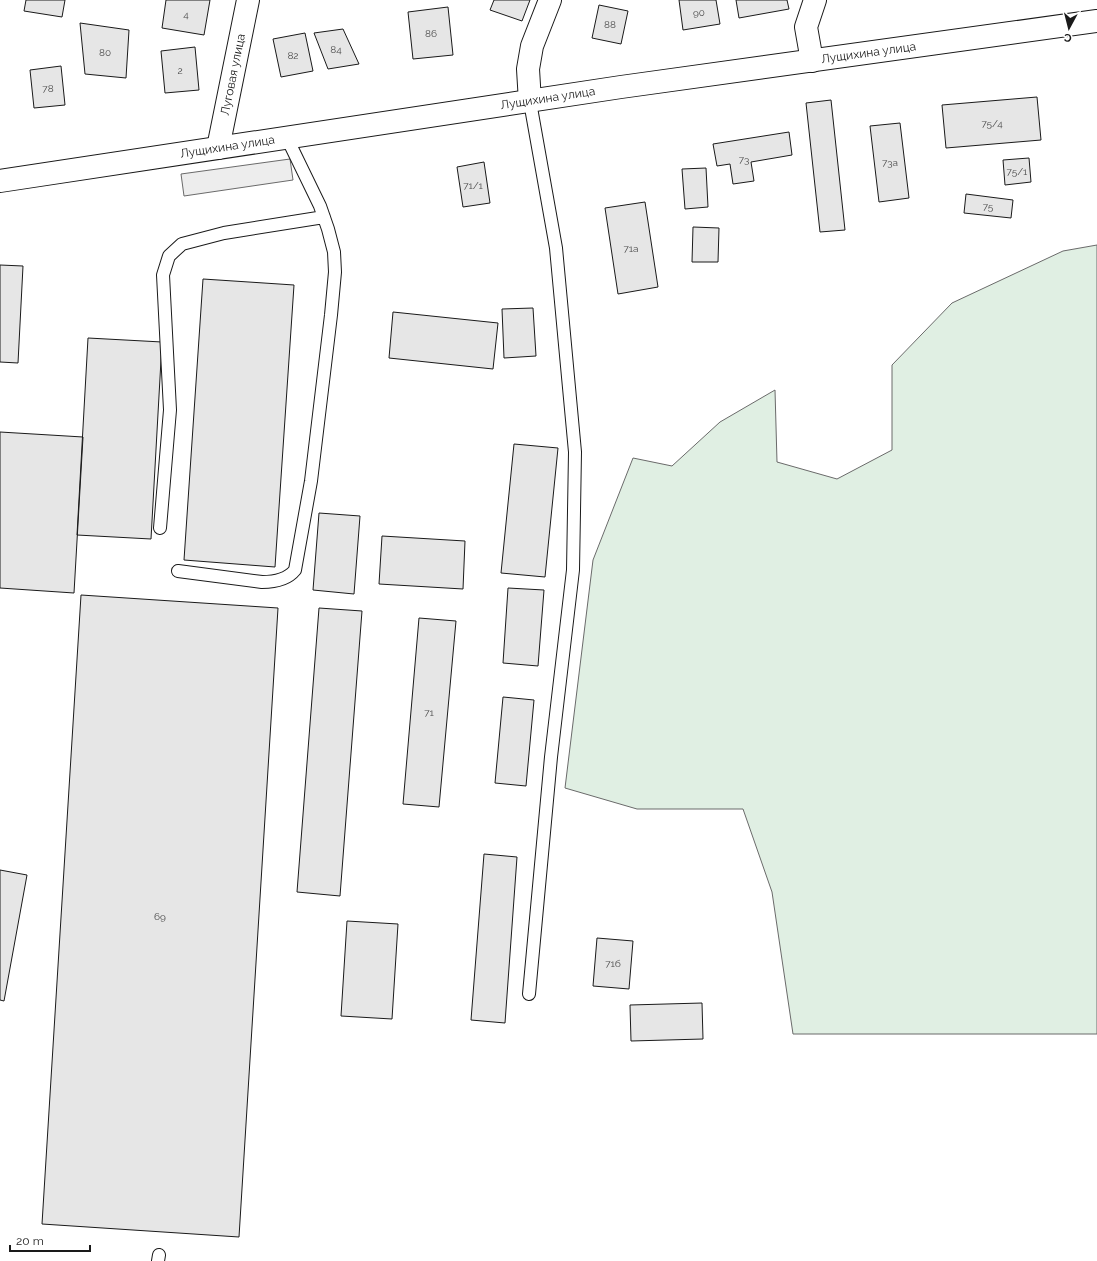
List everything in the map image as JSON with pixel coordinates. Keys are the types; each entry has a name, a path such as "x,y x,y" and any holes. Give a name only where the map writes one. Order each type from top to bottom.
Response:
{"street":[{"name":"Луговая улица","path":"218,148 248,0"},
{"path":"530,102 528,69 532,46 550,0"},
{"path":"812,61 806,27 815,0"},
{"name":"Лущихина улица","path":"0,181 530,102 621,87 1097,21"}],"lane":[{"path":"529,994 551,757 573,570 575,452 556,248 530,102"},
{"path":"178,571 262,582 274,582 290,576 295,570 311,481 335,272 334,252 324,217 287,138"},
{"path":"160,528 170,410 163,275 169,256 182,244 224,233 324,217"}],"green space":[{"path":"1097,245 1097,1034 793,1034 772,892 743,809 637,809 565,788 593,560 633,458 672,466 720,422 775,390 777,462 837,479 892,450 892,365 952,303 1063,251"}],"shaded area":[{"path":"290,159 293,180 184,196 181,174"}],"building":[{"path":"26,0 65,0 62,17 24,11"},
{"path":"166,0 210,0 204,35 162,28"},
{"path":"494,0 530,0 522,21 490,10"},
{"path":"679,0 716,0 720,24 683,30"},
{"path":"736,0 787,0 789,9 739,18"},
{"path":"599,5 628,11 621,44 592,38"},
{"path":"448,7 453,55 413,59 408,12"},
{"path":"80,23 129,30 126,78 85,74"},
{"path":"343,29 359,64 328,69 314,33"},
{"path":"305,33 313,71 281,77 273,39"},
{"path":"195,47 199,90 165,93 161,51"},
{"path":"61,66 65,105 34,108 30,70"},
{"path":"1037,97 1041,140 946,148 942,105"},
{"path":"831,100 845,230 820,232 806,103"},
{"path":"900,123 909,198 879,202 870,126"},
{"path":"789,132 792,155 751,162 754,181 733,184 730,164 717,166 713,144"},
{"path":"1029,158 1031,182 1005,185 1003,160"},
{"path":"484,162 490,203 463,207 457,167"},
{"path":"706,168 708,207 685,209 682,169"},
{"path":"966,194 1013,200 1011,218 964,213"},
{"path":"645,202 658,287 618,294 605,208"},
{"path":"693,227 719,228 718,262 692,262"},
{"path":"0,265 23,266 18,363 0,362"},
{"path":"203,279 294,285 275,567 184,560"},
{"path":"533,308 536,356 504,358 502,309"},
{"path":"393,312 498,323 493,369 389,358"},
{"path":"88,338 162,342 151,539 77,535"},
{"path":"0,432 83,437 74,593 0,588"},
{"path":"514,444 558,448 545,577 501,573"},
{"path":"319,513 360,516 354,594 313,590"},
{"path":"382,536 465,541 463,589 379,584"},
{"path":"508,588 544,590 538,666 503,663"},
{"path":"81,595 278,608 239,1237 42,1224"},
{"path":"319,608 362,611 340,896 297,892"},
{"path":"419,618 456,621 439,807 403,804"},
{"path":"503,697 534,700 526,786 495,783"},
{"path":"484,854 517,857 505,1023 471,1020"},
{"path":"0,870 27,875 4,1001 0,1000"},
{"path":"347,921 398,924 392,1019 341,1016"},
{"path":"597,938 633,941 629,989 593,986"},
{"path":"702,1003 703,1039 631,1041 630,1005"}]}
